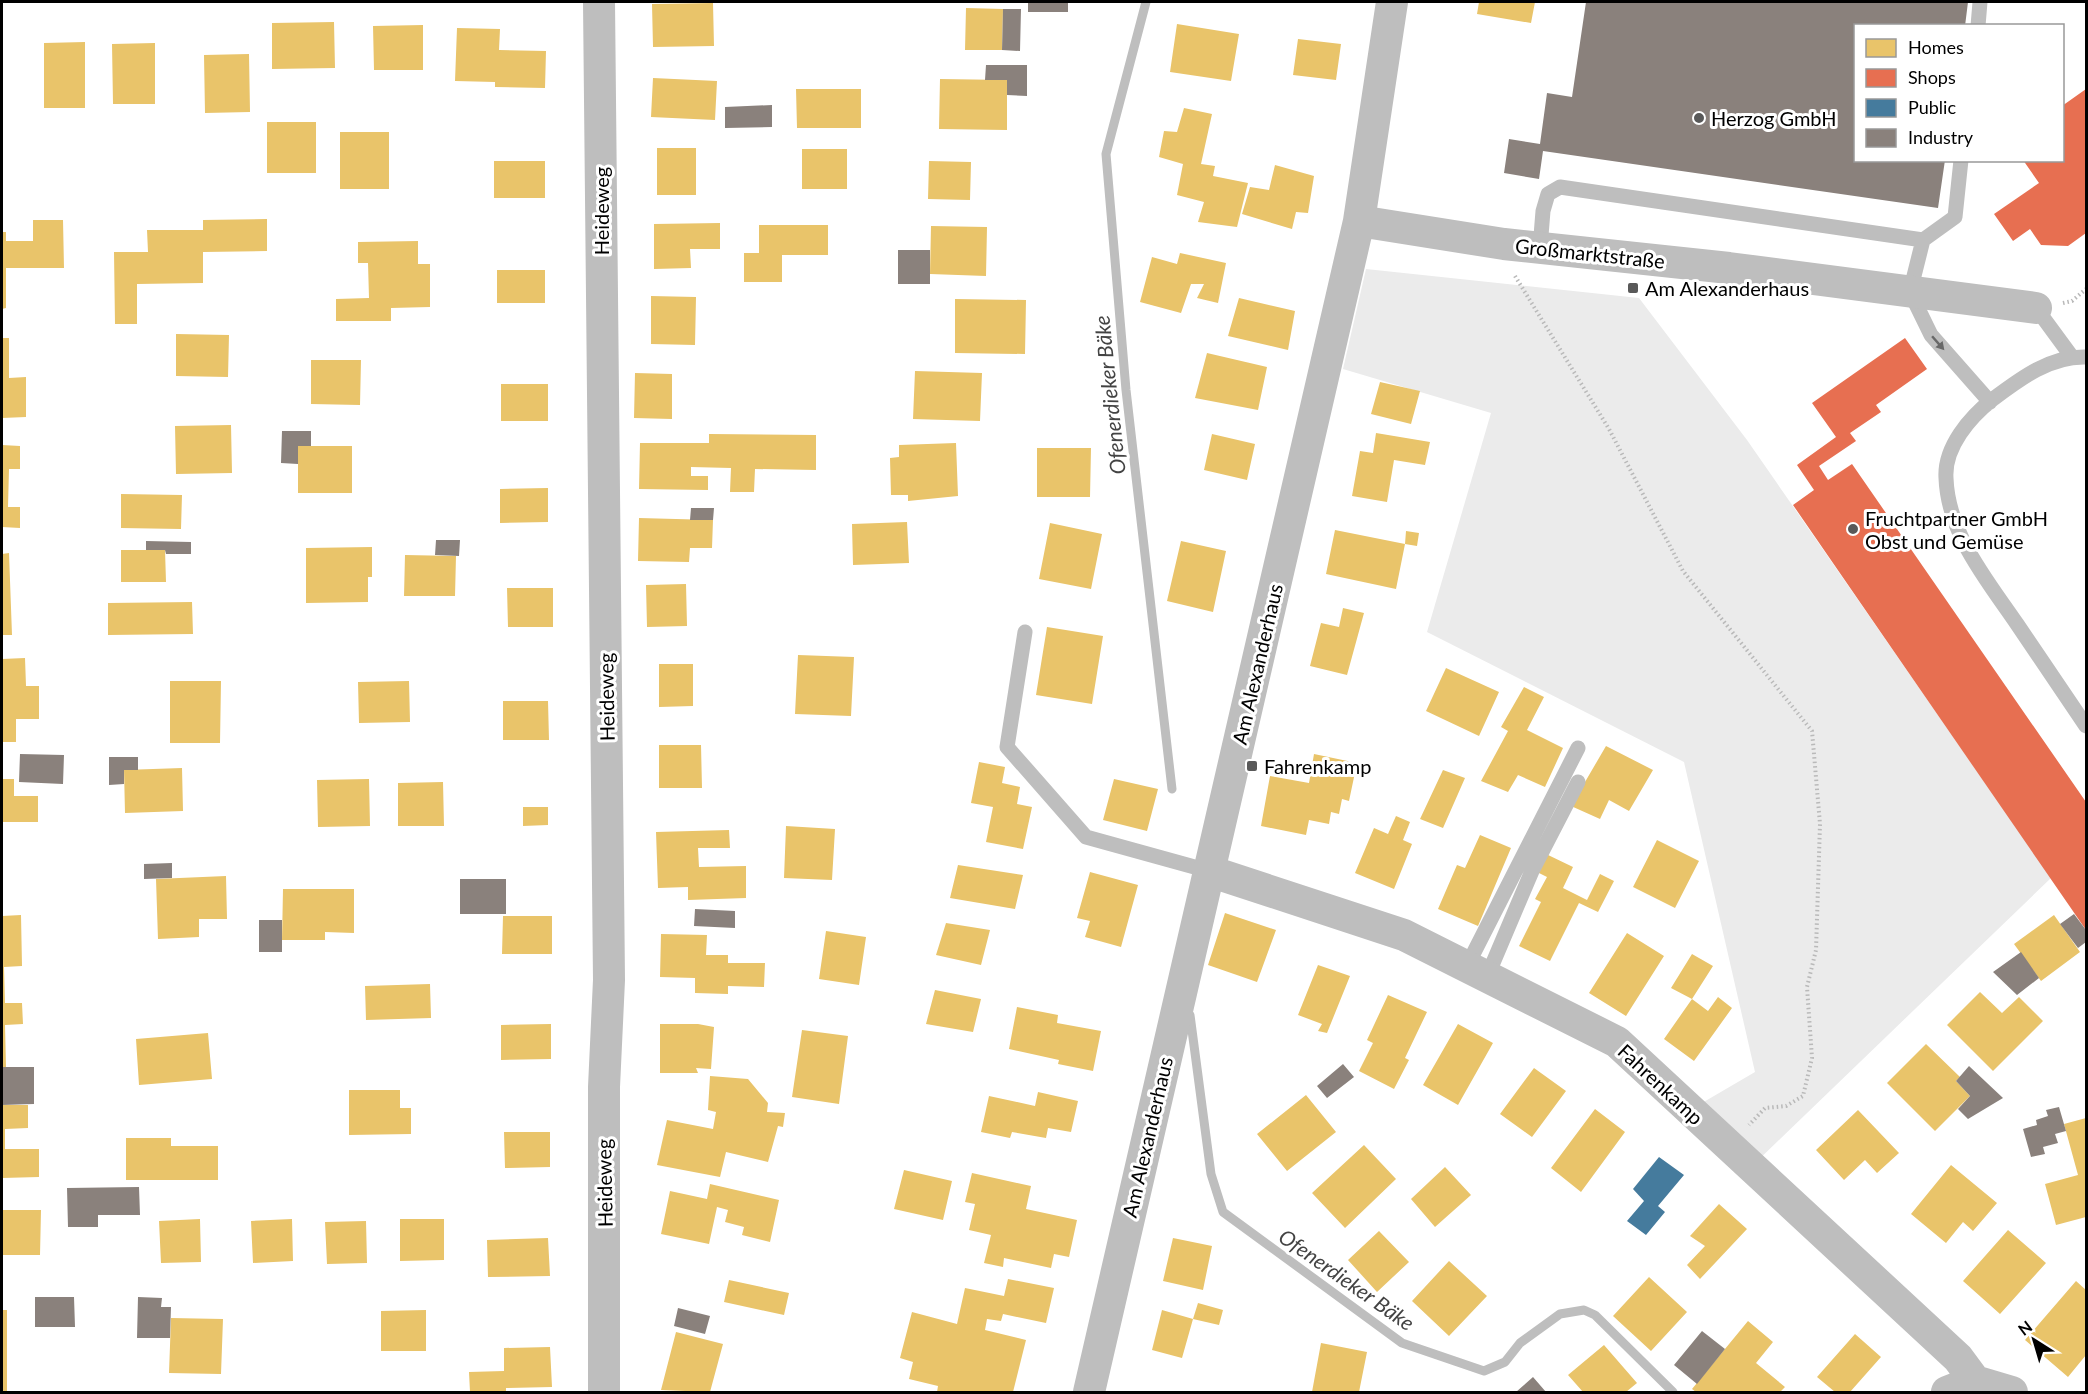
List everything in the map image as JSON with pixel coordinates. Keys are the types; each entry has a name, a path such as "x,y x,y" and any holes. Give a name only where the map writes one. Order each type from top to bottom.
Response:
{"street":[{"name":"Heideweg","path":"599,2 609,980 603,1099 604,1392"},
{"name":"Am Alexanderhaus","path":"1089,1392 1359,221 1392,2"},
{"name":"Großmarktstraße","path":"1359,221 1504,244 1729,268 2036,308"},
{"name":"Fahrenkamp","path":"1209,871 1404,935 1617,1042 1958,1358 1961,1387"},
{"path":"1961,1387 2012,1392"}],"lane":[{"path":"1978,24 1980,2"},
{"path":"1961,162 1955,217 1923,240 1910,292 1931,334 1990,402"},
{"path":"1540,248 1543,211 1548,194 1560,187 1923,240"},
{"path":"2036,308 2079,357 2028,372 1990,402 1957,435 1945,476 1952,516 1973,559 2086,726"},
{"path":"1025,632 1007,747 1086,837 1209,871"},
{"path":"1477,971 1578,748"},
{"path":"1477,971 1578,782"}],"path":[{"path":"1504,244 1514,274 1609,429 1683,571 1812,731 1820,824 1816,950 1807,987 1812,1058 1803,1096 1786,1106 1766,1108 1729,1146"}],"shaded area":[{"path":"1366,269 1639,298 1747,440 2051,878 1751,1167 1690,1110 1755,1072 1684,762 1427,632 1491,413 1343,369"}],"building: Homes":[{"path":"1479,2 1535,2 1531,23 1477,14"},
{"path":"713,3 714,46 653,47 652,4"},
{"path":"966,8 1003,9 1002,50 965,50"},
{"path":"334,22 335,68 272,69 272,23"},
{"path":"1177,24 1239,34 1231,81 1170,72"},
{"path":"423,25 423,70 374,70 373,26"},
{"path":"457,28 500,29 499,50 546,51 545,88 495,87 495,82 455,81"},
{"path":"1298,39 1341,44 1336,80 1293,75"},
{"path":"85,42 85,108 44,108 44,43"},
{"path":"155,43 155,104 113,104 112,44"},
{"path":"249,54 250,112 205,113 204,55"},
{"path":"653,78 717,81 715,120 651,117"},
{"path":"940,79 1007,80 1007,130 939,129"},
{"path":"796,89 861,89 861,128 797,128"},
{"path":"1184,108 1212,114 1201,164 1215,166 1213,176 1248,183 1237,227 1198,222 1204,202 1177,195 1183,164 1159,157 1164,131 1177,132"},
{"path":"267,122 316,122 316,173 267,173"},
{"path":"340,132 389,132 389,189 340,189"},
{"path":"657,148 696,148 696,195 657,195"},
{"path":"802,149 847,149 847,189 802,189"},
{"path":"494,161 545,161 545,198 494,198"},
{"path":"929,161 971,162 970,200 928,199"},
{"path":"1275,165 1314,176 1308,213 1296,212 1292,229 1242,214 1250,187 1269,190"},
{"path":"267,219 267,251 203,252 203,283 137,284 137,324 115,324 114,252 148,252 147,230 203,230 203,220"},
{"path":"33,220 63,220 64,268 6,268 6,308 2,309 2,232 6,232 6,241 33,241"},
{"path":"720,223 720,249 690,249 691,268 654,269 654,224"},
{"path":"759,225 828,225 828,255 782,255 782,282 744,282 744,253 759,253"},
{"path":"931,226 987,227 986,276 930,274"},
{"path":"418,241 418,264 430,264 430,307 391,308 391,321 336,321 336,299 369,298 368,263 358,263 358,242"},
{"path":"1180,253 1226,263 1218,303 1197,298 1204,284 1191,284 1181,313 1140,302 1152,257 1177,264"},
{"path":"497,270 545,270 545,303 497,303"},
{"path":"651,296 696,297 695,345 651,344"},
{"path":"1239,298 1295,311 1288,350 1228,336"},
{"path":"955,299 1026,300 1025,354 955,353"},
{"path":"176,334 229,335 228,377 176,376"},
{"path":"2,338 9,338 9,378 26,377 26,417 2,418"},
{"path":"1207,353 1267,367 1258,410 1195,398"},
{"path":"311,360 361,360 360,405 311,404"},
{"path":"915,371 982,373 980,421 913,419"},
{"path":"635,373 672,374 672,419 634,418"},
{"path":"1380,382 1420,391 1411,424 1371,414"},
{"path":"501,384 548,384 548,421 501,421"},
{"path":"231,425 232,473 176,474 175,426"},
{"path":"1376,433 1430,442 1425,465 1394,460 1387,502 1352,496 1360,451 1373,453"},
{"path":"709,434 816,435 816,470 755,469 754,492 730,492 731,468 691,467 691,476 708,476 708,490 639,489 640,443 709,443"},
{"path":"1212,434 1255,444 1247,480 1204,470"},
{"path":"956,443 958,496 908,501 908,495 891,495 890,458 899,457 899,445"},
{"path":"2,445 20,446 20,469 9,469 8,507 20,507 20,528 2,527"},
{"path":"298,446 352,446 352,493 298,493"},
{"path":"1037,448 1091,448 1090,497 1037,497"},
{"path":"548,488 548,522 500,523 500,489"},
{"path":"121,494 182,495 181,529 121,528"},
{"path":"639,518 713,520 712,548 690,548 689,562 638,561"},
{"path":"907,522 909,563 853,565 852,524"},
{"path":"1050,523 1102,534 1091,589 1039,579"},
{"path":"1335,530 1405,544 1396,589 1326,574"},
{"path":"1406,531 1419,533 1417,546 1405,544"},
{"path":"1181,541 1226,551 1213,612 1167,601"},
{"path":"372,547 372,577 368,577 368,602 306,603 306,548"},
{"path":"121,550 165,550 166,582 121,582"},
{"path":"9,553 12,635 2,635 2,554"},
{"path":"405,555 456,556 455,596 404,596"},
{"path":"686,584 687,626 647,627 646,585"},
{"path":"507,588 553,588 553,627 508,627"},
{"path":"192,602 193,634 108,635 108,603"},
{"path":"1343,608 1364,613 1347,675 1310,666 1321,623 1339,627"},
{"path":"1047,627 1103,636 1092,704 1036,695"},
{"path":"798,655 854,657 851,716 795,714"},
{"path":"25,658 26,686 39,686 39,719 16,719 16,742 2,742 2,659"},
{"path":"659,664 693,664 693,706 659,707"},
{"path":"1446,668 1499,692 1479,736 1426,711"},
{"path":"170,681 221,681 220,743 170,743"},
{"path":"409,681 410,722 359,723 358,682"},
{"path":"1524,687 1544,697 1527,730 1563,748 1545,787 1518,775 1508,792 1481,781 1508,731 1501,727"},
{"path":"503,701 548,701 549,740 503,740"},
{"path":"659,745 701,745 702,788 659,788"},
{"path":"1606,746 1653,770 1629,811 1609,800 1600,819 1571,806"},
{"path":"1314,754 1357,763 1349,801 1342,799 1339,814 1331,812 1329,824 1309,820 1306,835 1261,826 1270,776 1309,783"},
{"path":"979,762 1005,767 1002,783 1020,787 1017,804 1032,807 1023,849 986,842 993,807 971,803"},
{"path":"182,768 183,811 125,813 124,770"},
{"path":"1443,770 1465,778 1443,828 1420,819"},
{"path":"2,779 14,779 14,796 38,796 38,822 2,822"},
{"path":"369,779 370,826 318,827 317,780"},
{"path":"1114,779 1158,789 1147,831 1103,820"},
{"path":"443,782 444,826 398,826 398,783"},
{"path":"523,807 548,807 548,825 523,826"},
{"path":"1396,816 1410,822 1403,840 1412,844 1394,889 1355,873 1374,828 1388,834"},
{"path":"786,826 835,829 832,880 784,878"},
{"path":"729,830 730,848 698,848 699,867 746,866 746,898 688,900 688,887 658,888 656,832"},
{"path":"1480,835 1511,848 1478,926 1438,909 1457,865 1465,868"},
{"path":"1657,840 1699,861 1675,908 1633,887"},
{"path":"1546,854 1573,867 1563,888 1587,900 1600,874 1614,881 1598,912 1579,903 1550,961 1519,946 1541,902 1535,899 1547,877 1537,872"},
{"path":"958,865 1023,875 1015,909 950,898"},
{"path":"1090,872 1138,885 1121,947 1085,937 1090,921 1077,918"},
{"path":"226,876 227,919 199,919 199,937 158,939 156,879"},
{"path":"283,889 354,889 354,933 325,932 325,940 282,940"},
{"path":"1225,913 1276,930 1257,982 1208,965"},
{"path":"21,915 22,966 4,967 5,1003 22,1003 23,1024 5,1025 6,1067 2,1067 2,916"},
{"path":"2054,915 2080,952 2041,981 2014,944"},
{"path":"503,916 552,916 552,954 502,954"},
{"path":"946,923 990,930 981,965 936,955"},
{"path":"826,931 866,937 859,985 819,979"},
{"path":"1627,933 1664,956 1626,1016 1589,993"},
{"path":"661,934 707,935 706,955 728,955 728,963 765,963 764,987 728,986 728,994 695,993 695,978 660,977"},
{"path":"1692,954 1713,966 1692,999 1671,988"},
{"path":"1318,965 1350,976 1327,1033 1318,1031 1322,1024 1298,1015"},
{"path":"430,984 431,1018 366,1020 365,986"},
{"path":"935,990 981,999 973,1032 926,1024"},
{"path":"1980,992 2002,1013 2019,997 2043,1021 1993,1071 1947,1025"},
{"path":"1388,995 1427,1012 1405,1058 1409,1060 1394,1089 1359,1071 1373,1043 1367,1040"},
{"path":"1718,997 1732,1008 1694,1061 1664,1039 1692,999 1708,1011"},
{"path":"1017,1007 1058,1015 1057,1023 1101,1031 1093,1071 1058,1064 1059,1060 1009,1049"},
{"path":"551,1024 551,1059 501,1060 501,1025"},
{"path":"660,1024 698,1024 714,1027 711,1069 696,1068 698,1073 660,1073"},
{"path":"1458,1024 1493,1043 1458,1105 1423,1085"},
{"path":"802,1030 848,1036 839,1104 792,1097"},
{"path":"208,1033 212,1079 139,1085 136,1039"},
{"path":"1926,1044 1960,1077 1956,1081 1970,1096 1935,1131 1887,1083"},
{"path":"1534,1068 1566,1091 1532,1137 1500,1114"},
{"path":"710,1076 748,1079 768,1103 767,1112 785,1113 783,1127 778,1126 768,1162 726,1152 720,1177 657,1165 667,1120 713,1129 716,1112 708,1110"},
{"path":"349,1090 400,1090 400,1108 411,1108 411,1134 349,1135"},
{"path":"1038,1092 1078,1101 1071,1132 1048,1128 1046,1138 1012,1132 1010,1138 981,1132 989,1096 1035,1106"},
{"path":"1306,1095 1336,1132 1287,1171 1257,1134"},
{"path":"2,1105 28,1105 28,1128 5,1129 5,1149 39,1149 39,1177 2,1178"},
{"path":"1595,1109 1625,1132 1581,1192 1551,1168"},
{"path":"1858,1110 1899,1153 1877,1173 1865,1160 1844,1180 1816,1150"},
{"path":"2086,1118 2086,1217 2056,1225 2045,1184 2078,1175 2064,1124"},
{"path":"504,1132 550,1132 550,1167 505,1168"},
{"path":"126,1138 171,1138 171,1146 218,1146 218,1180 126,1180"},
{"path":"1364,1145 1396,1179 1345,1228 1312,1193"},
{"path":"1951,1165 1997,1203 1973,1231 1963,1222 1946,1243 1911,1214"},
{"path":"1445,1167 1471,1195 1435,1227 1411,1199"},
{"path":"904,1170 952,1181 943,1220 894,1209"},
{"path":"972,1173 1031,1186 1026,1209 1077,1220 1069,1257 1054,1254 1051,1268 1004,1258 1003,1267 984,1263 991,1235 969,1230 975,1204 965,1202"},
{"path":"710,1184 779,1200 770,1242 742,1235 744,1227 725,1222 728,1210 717,1207 709,1244 661,1234 670,1191 707,1199"},
{"path":"1719,1204 1747,1229 1700,1279 1687,1265 1705,1246 1690,1236"},
{"path":"2,1210 41,1210 40,1255 2,1255"},
{"path":"200,1219 201,1262 161,1263 159,1221"},
{"path":"292,1219 293,1261 253,1263 251,1221"},
{"path":"400,1219 444,1219 444,1260 400,1261"},
{"path":"366,1221 367,1263 327,1264 325,1222"},
{"path":"2008,1230 2046,1263 2000,1314 1963,1281"},
{"path":"1379,1231 1409,1262 1377,1292 1348,1260"},
{"path":"548,1238 550,1276 488,1277 487,1240"},
{"path":"1173,1238 1212,1246 1203,1290 1163,1281"},
{"path":"1449,1261 1487,1296 1449,1336 1412,1301"},
{"path":"1649,1277 1687,1312 1651,1351 1613,1316"},
{"path":"1008,1279 1054,1288 1046,1323 1003,1314 1001,1321 987,1319 985,1330 1026,1340 1013,1392 937,1392 938,1386 909,1379 913,1362 900,1358 912,1312 957,1324 965,1288 1004,1296"},
{"path":"729,1280 789,1293 784,1315 724,1302"},
{"path":"2076,1281 2086,1290 2086,1355 2068,1377 2025,1340"},
{"path":"1198,1303 1223,1310 1219,1325 1193,1319"},
{"path":"2,1310 7,1310 7,1391 2,1391"},
{"path":"426,1310 426,1351 381,1351 381,1311"},
{"path":"1162,1310 1193,1319 1182,1358 1152,1350"},
{"path":"171,1318 223,1319 221,1374 169,1373"},
{"path":"1748,1321 1773,1342 1756,1363 1785,1387 1780,1392 1696,1392 1692,1389"},
{"path":"676,1332 723,1344 710,1392 661,1390"},
{"path":"1855,1334 1881,1357 1850,1392 1835,1392 1817,1377"},
{"path":"1321,1343 1367,1352 1359,1392 1312,1392"},
{"path":"1604,1345 1637,1383 1626,1392 1583,1392 1568,1375"},
{"path":"550,1347 552,1387 506,1388 506,1392 470,1392 469,1372 504,1371 504,1348"}],"building: Shops":[{"path":"2086,89 2086,233 2068,246 2041,245 2030,229 2013,241 1994,214 2039,183 2024,162 2064,162 2064,105"},
{"path":"1905,338 1927,369 1876,405 1881,412 1850,433 1856,441 1819,466 1828,480 1852,464 2086,802 2086,930 1793,505 1814,490 1797,465 1836,437 1812,403"}],"building: Public":[{"path":"1659,1157 1684,1175 1658,1206 1665,1212 1646,1235 1627,1221 1644,1201 1633,1189"}],"building: Industry":[{"path":"1028,2 1068,2 1068,12 1028,12"},
{"name":"Herzog GmbH","path":"1586,2 1968,2 1965,24 1854,24 1854,162 1945,162 1938,208 1543,151 1539,179 1504,173 1509,139 1540,144 1547,93 1572,97"},
{"path":"1003,9 1021,9 1020,51 1002,50"},
{"path":"986,65 1027,65 1027,96 1007,95 1007,80 985,80"},
{"path":"772,105 772,127 725,128 725,107"},
{"path":"898,250 930,250 930,284 898,284"},
{"path":"282,431 311,431 311,446 298,446 298,464 281,463"},
{"path":"691,508 714,508 713,520 690,520"},
{"path":"436,540 460,540 459,556 435,555"},
{"path":"146,541 191,542 191,554 166,554 165,550 146,550"},
{"path":"20,754 64,755 63,784 19,782"},
{"path":"109,757 138,757 138,770 124,770 124,784 109,785"},
{"path":"172,863 172,878 144,879 144,864"},
{"path":"460,879 506,879 506,914 460,914"},
{"path":"695,909 735,911 735,928 694,926"},
{"path":"2074,914 2086,930 2086,942 2078,948 2060,924"},
{"path":"259,920 282,920 282,952 259,952"},
{"path":"2021,952 2039,978 2017,995 1993,972"},
{"path":"1343,1064 1354,1077 1327,1098 1317,1086"},
{"path":"1969,1066 2003,1098 1968,1119 1958,1109 1970,1096 1956,1081"},
{"path":"2,1067 34,1067 34,1104 2,1105"},
{"path":"2059,1107 2066,1131 2055,1134 2058,1143 2043,1147 2045,1154 2031,1157 2023,1129 2037,1125 2036,1120 2048,1116 2046,1110"},
{"path":"139,1187 140,1215 98,1215 98,1227 68,1227 67,1188"},
{"path":"35,1297 74,1297 75,1327 35,1327"},
{"path":"138,1297 162,1298 161,1307 171,1307 170,1338 137,1338"},
{"path":"678,1308 710,1316 705,1334 674,1326"},
{"path":"1702,1331 1725,1349 1697,1384 1674,1365"},
{"path":"1533,1377 1546,1392 1516,1392"}],"waterway":[{"name":"Ofenerdieker Bäke","path":"1146,2 1106,154 1126,390 1172,789"},
{"name":"Ofenerdieker Bäke","path":"1190,1015 1211,1174 1223,1212 1402,1343 1484,1371 1505,1362 1520,1343 1560,1314 1584,1310 1595,1315 1673,1392"}],"place":[{"name":"Herzog GmbH","path":"1699,118"},
{"name":"Am Alexanderhaus","path":"1633,288"},
{"name":"Fruchtpartner GmbH Obst und Gemüse","path":"1853,529"},
{"name":"Fahrenkamp","path":"1252,766"}]}
